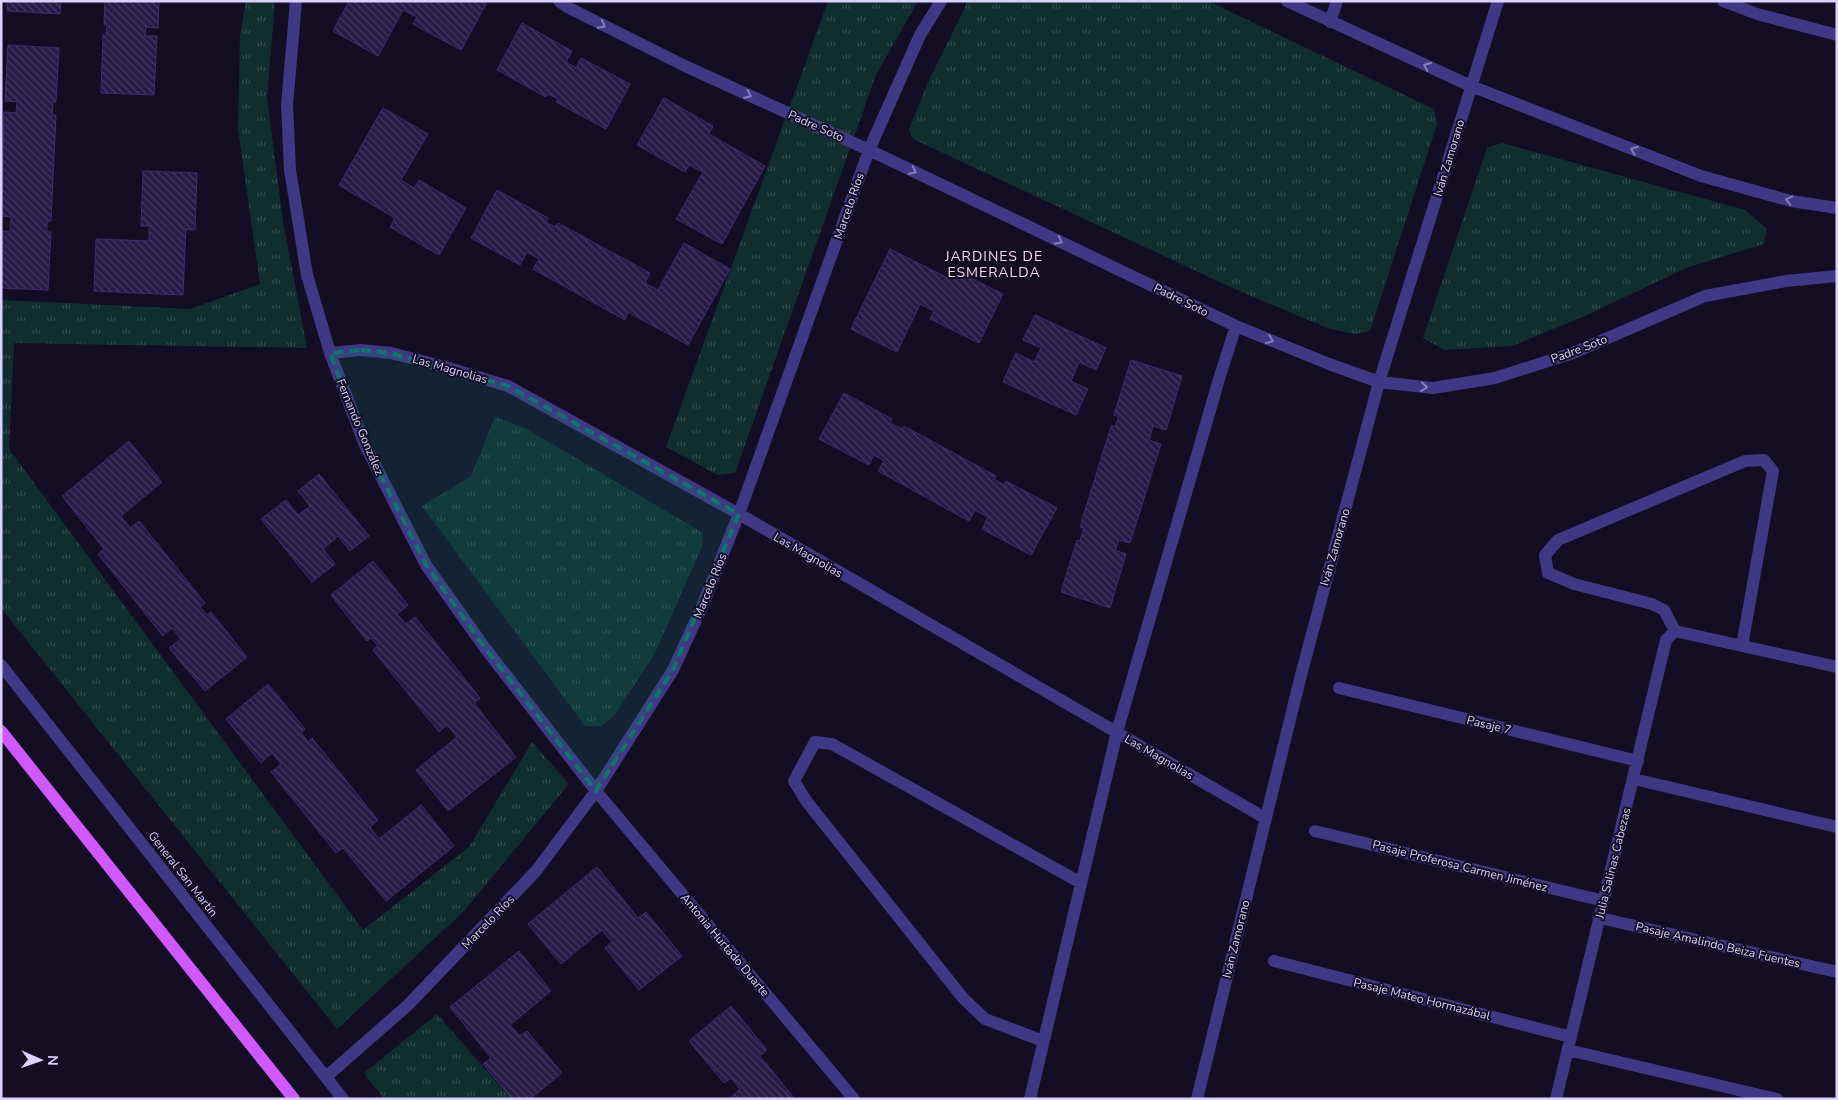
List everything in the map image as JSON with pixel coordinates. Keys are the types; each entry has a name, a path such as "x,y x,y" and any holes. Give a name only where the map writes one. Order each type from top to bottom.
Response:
{"main road":[{"path":"1,731 294,1099"}],"street":[{"name":"Fernando González","path":"296,1 287,105 290,170 307,275 330,353 365,444 426,565 485,648 596,792"},
{"name":"Padre Soto","path":"559,1 569,8 685,66 869,150 1236,326 1379,382 1433,388 1494,378 1573,354 1705,296 1786,281 1837,276"},
{"name":"Marcelo Ríos","path":"326,1077 408,1005 529,878 596,792 673,670 701,609 738,514 869,150 920,35 941,1"},
{"path":"1287,1 1471,86 1701,176 1791,201 1837,208"},
{"path":"1330,22 1337,1"},
{"name":"Iván Zamorano","path":"1196,1099 1322,592 1379,382 1498,1"},
{"path":"1722,1 1757,14 1837,35"},
{"path":"1030,1099 1117,732 1236,326"},
{"name":"Las Magnolias","path":"330,353 361,350 391,353 508,386 738,514 1265,818"},
{"path":"1742,646 1773,471 1764,460 1744,461 1558,540 1545,555 1548,573 1574,584 1652,604 1664,610 1676,631 1742,646 1837,667"},
{"name":"Julia Salinas Cabezas","path":"1556,1099 1666,640 1676,631"},
{"name":"General San Martín","path":"1,665 343,1099"},
{"name":"Pasaje 7","path":"1339,688 1638,761"},
{"path":"1043,1041 985,1019 963,998 807,802 794,781 815,742 832,744 1081,883"},
{"path":"1634,779 1837,827"},
{"name":"Antonia Hurtado Duarte","path":"596,792 854,1099"},
{"name":"Pasaje Proferosa Carmen Jiménez","path":"1315,831 1604,901"},
{"name":"Pasaje Amalindo Beiza Fuentes","path":"1600,918 1837,972"},
{"name":"Pasaje Mateo Hormazábal","path":"1274,961 1571,1036"},
{"path":"1568,1050 1777,1099"}],"highlighted area":[{"path":"361,350 391,353 508,386 739,514 673,670 596,791 485,648 426,565 365,445 330,353"}],"green space":[{"path":"246,1 275,1 267,97 283,222 307,348 14,343 9,449 363,930 469,847 532,742 569,784 463,912 337,1029 1,608 1,300 190,309 260,284 238,128 240,36"},
{"path":"828,1 918,1 876,75 735,473 718,475 666,447"},
{"path":"968,1 1208,1 1434,109 1437,124 1370,331 1355,334 1330,329 1237,290 913,139 909,129 930,78"},
{"path":"1502,143 1745,210 1767,229 1764,244 1688,267 1589,314 1512,346 1444,350 1423,338 1487,148"},
{"path":"495,417 525,428 703,533 702,547 655,653 614,716 601,726 585,726 422,506 471,476"},
{"path":"437,1014 511,1099 384,1099 364,1073"}],"building":[{"path":"7,1 61,1 60,14 7,11"},
{"path":"105,1 159,1 158,28 146,27 145,36 157,36 154,95 101,93 103,35 106,35 107,25 104,25"},
{"path":"349,1 487,2 461,50 413,24 417,17 403,10 378,56 333,31"},
{"path":"522,23 572,51 566,62 576,68 581,58 630,84 606,129 556,102 558,99 548,94 546,97 497,70"},
{"path":"8,45 59,48 56,102 53,102 52,115 56,115 51,221 47,221 47,232 51,232 48,290 1,288 1,231 10,231 11,217 1,216 4,112 16,113 17,102 5,101"},
{"path":"664,98 713,126 709,134 765,166 722,244 676,219 703,172 689,165 685,172 637,145"},
{"path":"383,108 428,134 401,180 414,188 419,180 466,208 439,255 390,227 395,218 339,185"},
{"path":"143,171 197,173 195,230 186,229 183,295 94,291 96,239 149,241 149,226 141,226"},
{"path":"497,190 548,218 546,222 555,227 558,223 650,273 645,283 658,290 684,243 730,269 688,345 628,312 625,320 533,269 539,259 527,252 520,265 471,238"},
{"path":"890,249 948,278 952,269 1003,294 979,343 930,319 934,311 920,304 897,352 851,329"},
{"path":"1035,315 1106,348 1096,370 1079,362 1071,381 1088,389 1076,415 1003,382 1016,353 1034,362 1041,348 1023,340"},
{"path":"1131,360 1182,376 1166,430 1153,426 1149,440 1161,444 1130,543 1119,540 1115,550 1126,554 1110,608 1061,592 1077,540 1080,541 1084,528 1080,527 1111,426 1115,427 1119,417 1114,415"},
{"path":"844,393 892,419 890,423 902,429 904,426 996,476 994,479 1004,485 1006,481 1057,508 1031,555 982,529 988,517 975,510 969,521 878,471 884,461 874,455 869,465 819,439"},
{"path":"129,441 162,482 121,516 130,528 139,521 205,603 200,607 207,615 211,612 247,657 205,691 169,648 181,639 172,628 163,636 98,554 104,549 62,496"},
{"path":"319,474 369,536 350,551 338,536 323,549 335,564 312,582 261,519 286,500 298,515 310,506 298,491"},
{"path":"373,561 408,605 397,614 406,624 415,617 480,698 474,703 516,757 448,811 416,770 457,737 447,725 439,732 373,650 378,646 371,638 367,641 331,595"},
{"path":"268,684 305,729 301,733 308,742 312,738 378,820 370,827 379,839 421,805 454,846 386,901 343,848 336,853 271,772 281,764 272,753 261,763 226,719"},
{"path":"597,867 638,918 646,912 682,956 639,990 605,948 612,942 602,930 561,964 528,924"},
{"path":"519,951 551,991 510,1025 520,1036 527,1031 562,1073 530,1099 512,1099 483,1064 491,1058 450,1007"},
{"path":"731,1006 767,1050 760,1056 795,1099 729,1099 740,1089 731,1078 724,1083 689,1041"}],"district":[{"name":"JARDINES DE ESMERALDA","path":"994,264"}]}
